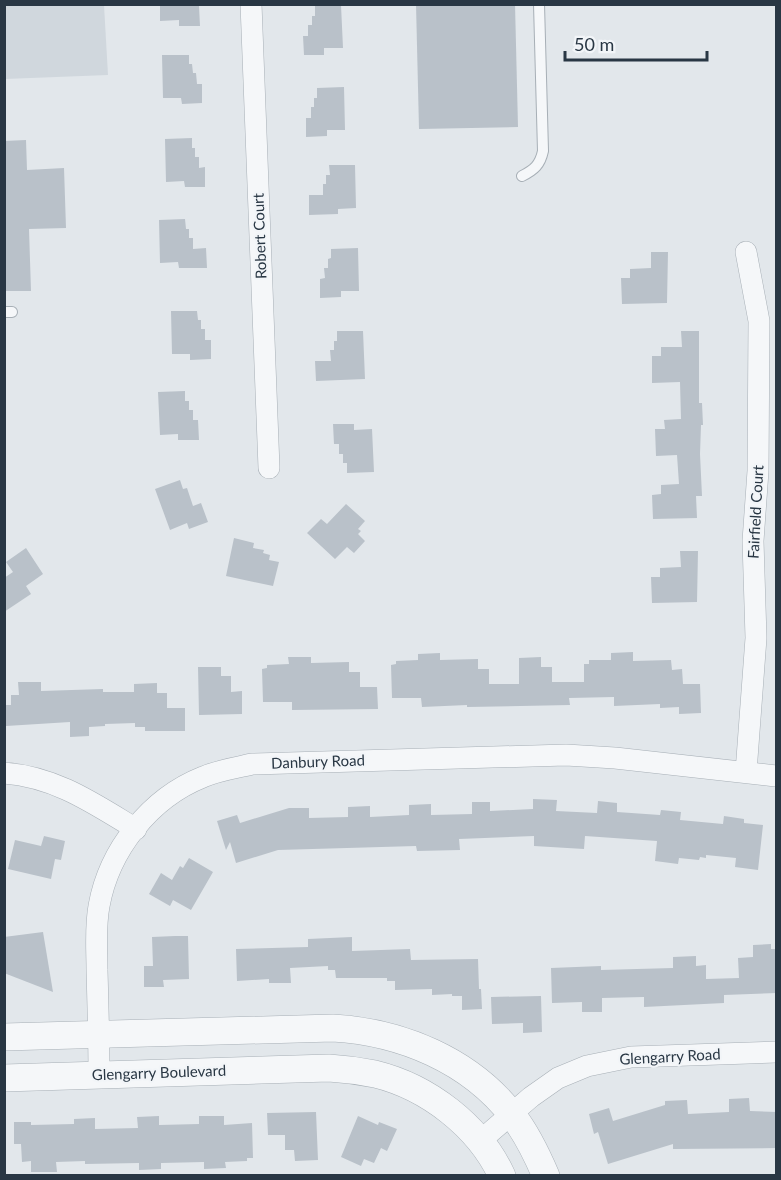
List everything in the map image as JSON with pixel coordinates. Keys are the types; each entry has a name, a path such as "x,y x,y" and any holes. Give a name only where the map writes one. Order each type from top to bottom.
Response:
{"street":[{"name":"Robert Court","path":"251,4 269,468"},
{"name":"Fairfield Court","path":"746,252 759,321 758,471 753,541 756,638 746,772"},
{"name":"Danbury Road","path":"99,1075 97,927 105,882 118,852 154,807 185,785 220,771 252,765 566,755 615,758 777,776"},
{"path":"4,773 47,781 72,791 136,829"},
{"path":"313,1028 314,1069"},
{"path":"4,1037 313,1028 366,1031 418,1046 452,1062 470,1075 512,1114 532,1146 546,1176"},
{"name":"Glengarry Road","path":"480,1140 531,1096 558,1078 587,1066 618,1058 777,1052"},
{"name":"Glengarry Boulevard","path":"4,1078 314,1069 357,1071 397,1081 426,1095 458,1118 480,1140 496,1162 502,1176"}],"lane":[{"path":"522,176 541,163 543,151 539,4"}],"shaded area":[{"path":"4,5 104,5 108,75 5,79"}],"building":[{"path":"160,4 199,6 200,26 179,26 179,20 160,21"},
{"path":"416,4 515,4 518,127 419,129"},
{"path":"341,5 343,48 324,48 324,55 304,55 303,36 308,36 308,25 312,25 315,6"},
{"path":"162,55 189,55 189,64 192,64 193,73 196,73 197,84 202,84 202,103 182,104 181,98 163,98"},
{"path":"344,87 345,130 327,130 327,136 306,137 306,118 311,118 311,107 314,107 314,98 317,98 317,88"},
{"path":"192,138 195,157 199,157 199,168 205,167 205,187 185,187 184,181 166,182 165,139"},
{"path":"26,140 27,170 64,168 66,228 29,229 31,291 4,291 4,141"},
{"path":"329,165 355,165 356,208 338,209 338,214 309,215 309,195 323,195 326,175 330,175"},
{"path":"185,219 186,229 189,229 189,238 193,238 193,249 206,248 207,268 179,268 178,262 160,263 159,220"},
{"path":"358,248 359,291 341,291 341,297 320,298 320,279 325,278 324,268 328,268 331,249"},
{"path":"651,252 668,252 667,303 622,304 621,278 630,278 630,269 651,268"},
{"path":"171,311 197,311 198,320 201,320 201,329 205,329 205,340 211,340 211,359 190,360 190,354 172,354"},
{"path":"337,331 363,331 365,379 316,381 315,361 331,361 330,350 334,350"},
{"path":"681,331 699,331 699,403 702,403 703,425 701,425 700,454 702,496 696,496 697,518 653,519 652,495 661,494 661,485 679,484 677,455 656,456 655,429 665,429 664,420 681,419 680,382 652,383 652,356 661,356 661,347 682,347"},
{"path":"185,391 185,401 189,401 189,410 193,410 193,420 198,420 199,440 178,440 178,434 160,435 158,392"},
{"path":"333,424 354,424 354,430 372,429 374,472 347,473 347,463 343,463 343,454 339,454 339,444 334,444"},
{"path":"180,480 183,489 187,488 193,506 201,503 208,522 189,529 187,523 170,530 155,489"},
{"path":"346,504 365,521 358,529 361,531 358,534 365,541 354,553 347,547 335,559 307,533 321,519 327,524"},
{"path":"234,538 254,543 253,548 264,550 263,553 270,555 269,560 279,562 273,586 226,576"},
{"path":"26,548 43,574 26,586 31,594 4,612 4,578 13,572 6,562"},
{"path":"680,551 698,551 697,602 652,603 651,577 660,577 660,568 681,567"},
{"path":"633,652 633,661 671,660 672,670 682,669 683,684 700,684 701,713 679,714 679,707 660,708 660,704 614,706 614,697 569,698 570,705 467,707 467,705 422,707 421,698 392,698 391,665 396,664 396,661 418,660 418,654 440,653 440,660 478,659 478,669 489,669 489,684 519,684 519,658 541,657 541,667 552,667 552,682 584,682 584,664 589,664 589,660 611,660 611,653"},
{"path":"288,657 311,657 311,663 349,662 349,672 360,672 360,687 377,687 378,709 292,710 292,702 263,702 262,669 267,668 267,665 289,664"},
{"path":"198,667 221,667 221,676 231,676 231,692 242,691 242,714 199,715"},
{"path":"18,682 41,682 41,691 103,689 103,692 134,692 134,684 157,683 157,693 167,693 167,708 185,708 185,731 145,731 145,727 135,727 135,723 105,724 105,726 89,727 89,736 70,737 70,722 6,726 5,705 11,705 11,695 19,695"},
{"path":"533,799 557,800 556,811 597,813 598,801 617,803 617,812 660,815 661,810 681,812 680,820 723,824 724,816 744,819 744,823 763,825 758,870 735,867 736,858 706,855 706,858 700,857 699,860 679,858 678,864 655,861 657,841 585,836 584,849 534,846 534,836 459,839 460,850 417,851 416,846 278,850 236,863 230,842 226,850 217,821 237,815 240,823 289,808 309,808 309,818 348,817 348,807 370,806 370,817 409,815 409,805 431,804 431,815 472,814 472,802 490,802 490,811 533,809"},
{"path":"44,836 65,841 61,860 55,859 51,879 8,869 15,840 41,846"},
{"path":"189,858 213,872 191,910 173,900 170,906 149,894 161,873 172,880 180,866 183,868"},
{"path":"43,932 53,992 4,973 4,937"},
{"path":"188,936 189,979 163,980 164,987 144,987 144,966 153,966 152,937"},
{"path":"352,937 352,951 410,949 411,960 478,959 482,1009 462,1010 462,996 432,995 432,989 395,990 395,981 387,981 387,978 336,978 335,970 328,970 328,966 290,968 291,983 269,983 269,979 237,981 236,949 308,947 308,939"},
{"path":"771,944 771,949 777,949 777,993 724,995 724,1003 644,1007 644,997 602,998 602,1012 582,1012 582,1002 552,1003 551,968 601,966 601,970 673,968 673,957 696,956 696,966 706,965 706,979 739,978 738,958 753,957 753,945"},
{"path":"541,996 542,1032 523,1033 523,1023 492,1024 491,997"},
{"path":"749,1098 750,1111 777,1112 777,1148 673,1149 673,1144 608,1164 598,1132 594,1134 589,1114 609,1108 613,1121 665,1105 665,1101 687,1100 688,1114 729,1112 729,1099"},
{"path":"316,1112 318,1160 295,1161 294,1150 285,1150 285,1135 268,1135 267,1113"},
{"path":"159,1116 159,1125 199,1124 199,1116 224,1116 224,1125 252,1123 253,1158 247,1158 247,1161 225,1162 226,1168 204,1169 204,1162 161,1163 161,1169 139,1170 139,1163 56,1162 57,1172 31,1172 31,1161 22,1162 21,1144 14,1144 14,1122 31,1122 31,1125 74,1124 74,1119 95,1118 95,1129 138,1128 137,1117"},
{"path":"358,1116 378,1125 379,1122 397,1129 387,1151 381,1148 374,1163 364,1159 361,1166 341,1157"}]}
